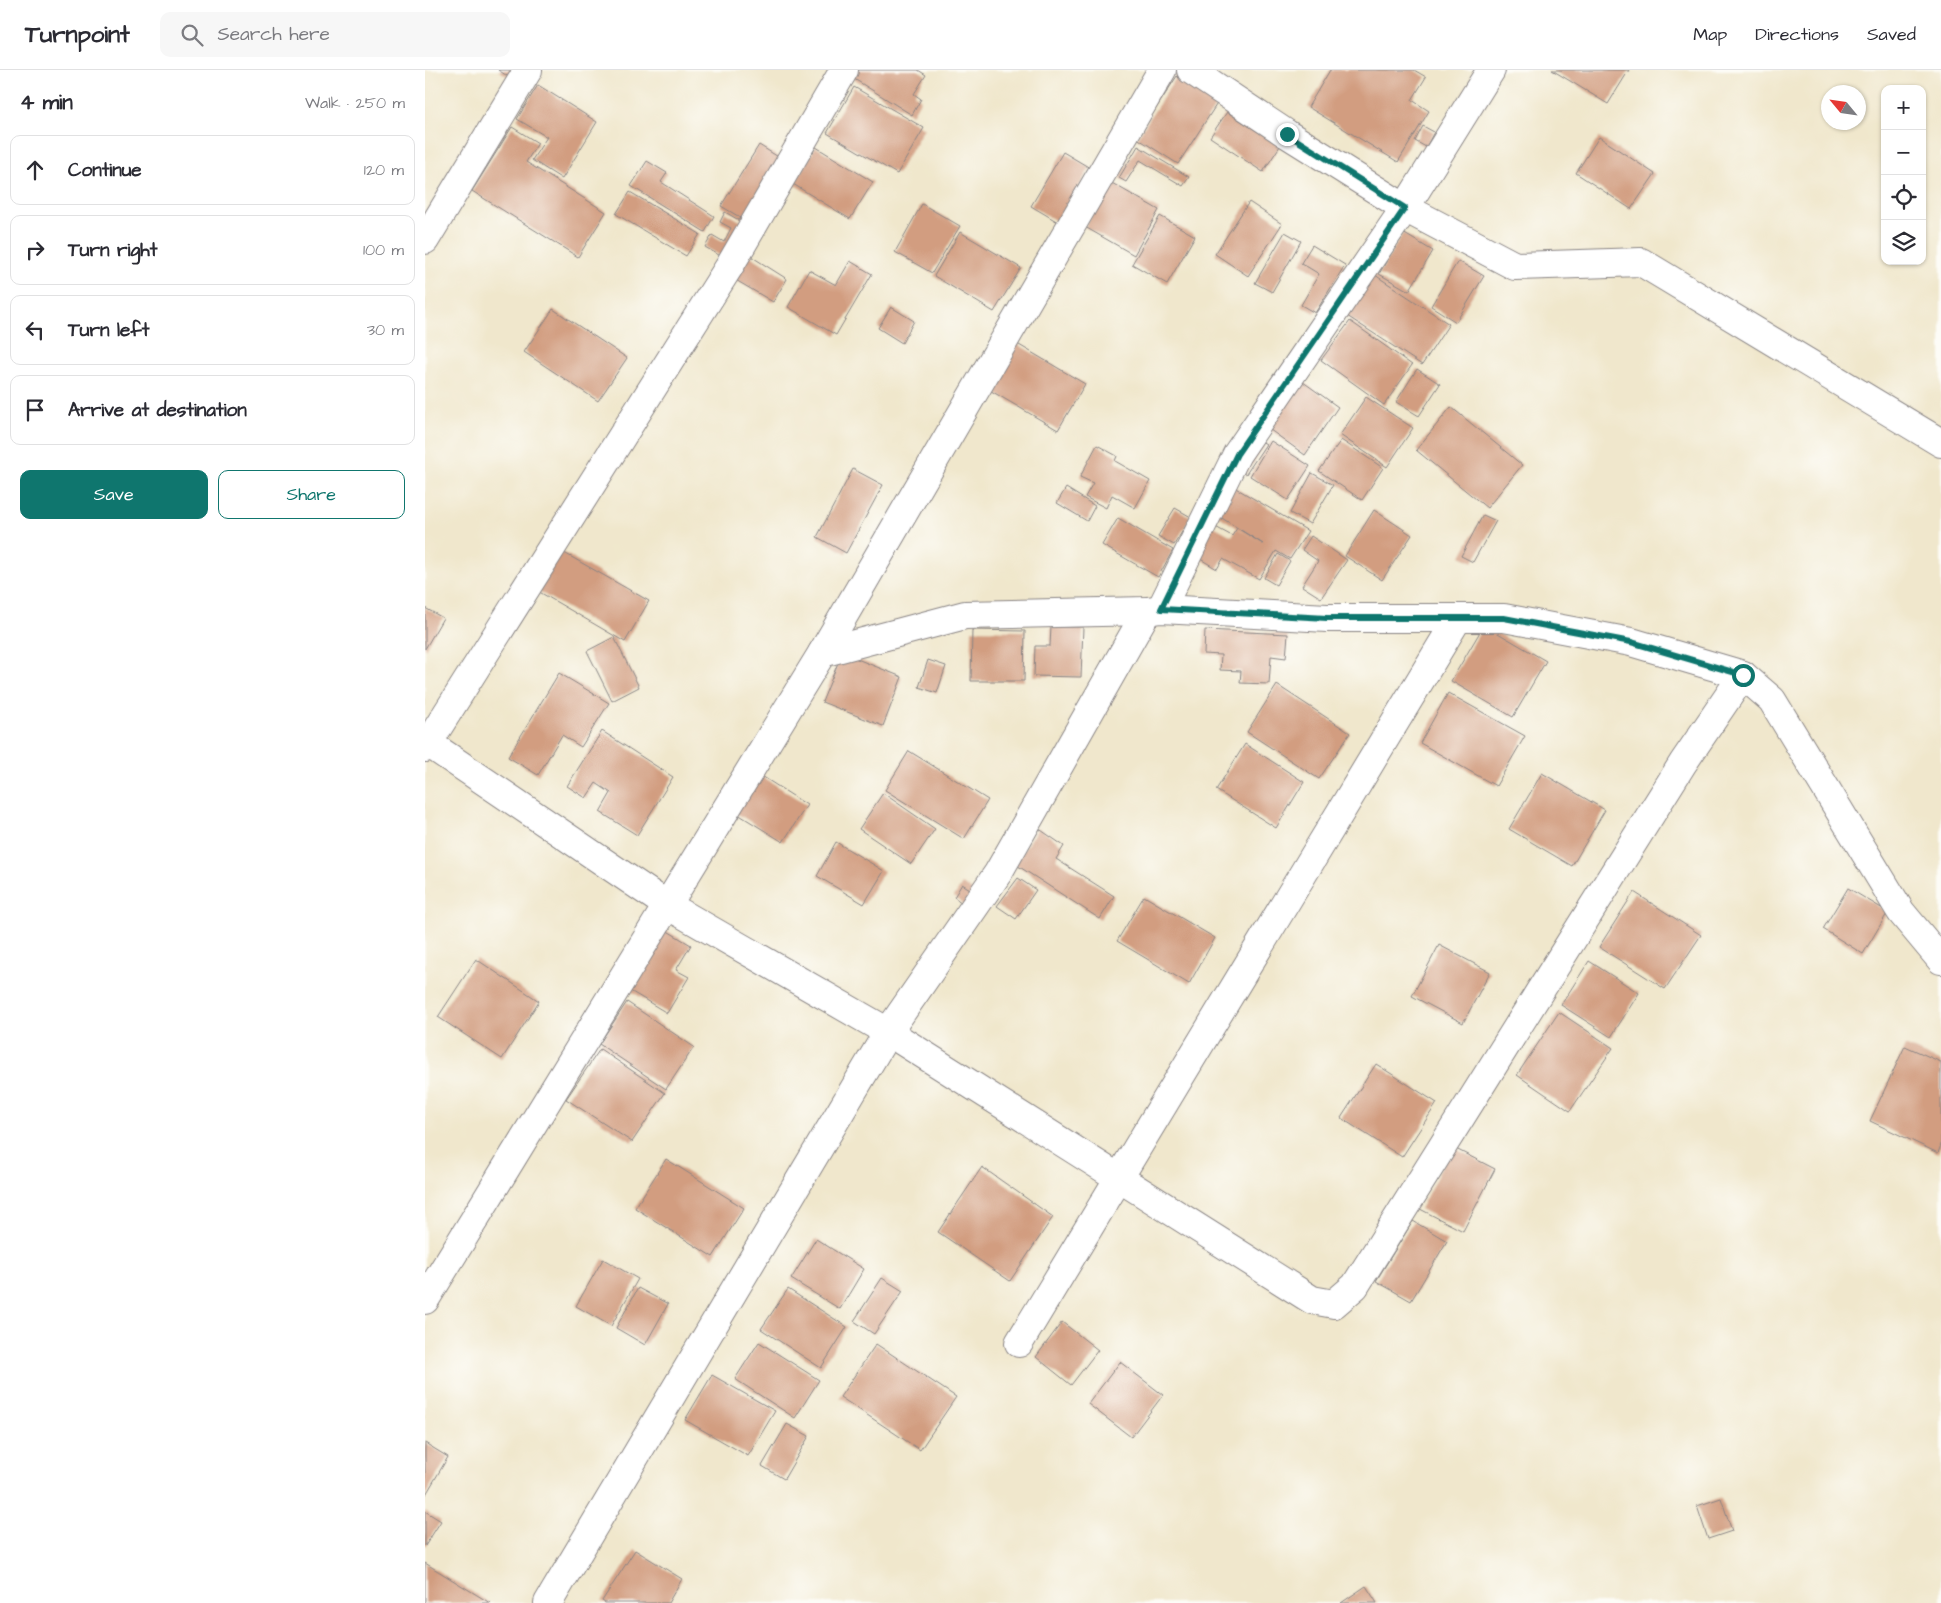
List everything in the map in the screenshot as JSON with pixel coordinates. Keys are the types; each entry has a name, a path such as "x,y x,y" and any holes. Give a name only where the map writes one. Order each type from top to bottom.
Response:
{"street":[{"path":"425,240 529,70"},
{"path":"844,70 729,267 426,744 667,905 887,1032 1312,1300 1334,1304 1355,1286 1683,763 1743,675"},
{"path":"425,1300 822,653 1162,70"},
{"path":"1191,70 1287,134 1405,208 1515,266 1641,262 1941,443"},
{"path":"548,1603 887,1032 998,873 1154,610 1237,454 1405,208 1491,70"},
{"path":"822,653 965,615 1154,610 1327,618 1504,618 1631,642 1743,675 1772,700 1901,912 1941,960"},
{"path":"1019,1343 1458,618"}],"building":[{"path":"498,70 513,70 509,77"},
{"path":"855,70 918,70 926,75 914,94 921,99 912,115 851,77"},
{"path":"1330,70 1414,70 1426,77 1412,100 1429,111 1398,162 1308,107"},
{"path":"1552,70 1629,70 1608,104"},
{"path":"1177,76 1218,102 1178,164 1137,138"},
{"path":"538,85 597,122 562,179 532,160 547,137 517,119"},
{"path":"854,87 924,128 897,174 827,133"},
{"path":"1227,112 1280,146 1263,172 1210,137"},
{"path":"1423,126 1434,132 1426,147 1415,141"},
{"path":"512,127 538,143 526,162 606,212 578,257 472,191"},
{"path":"1599,137 1655,174 1631,209 1576,173"},
{"path":"759,145 780,158 743,219 721,206"},
{"path":"1138,146 1189,177 1183,186 1140,160 1126,182 1119,178"},
{"path":"816,147 873,182 850,219 793,184"},
{"path":"1063,152 1090,168 1058,222 1031,206"},
{"path":"647,161 667,173 661,182 714,216 705,232 631,186"},
{"path":"1110,182 1159,210 1134,255 1085,227"},
{"path":"630,192 700,234 686,256 616,214"},
{"path":"1249,202 1282,224 1248,276 1215,254"},
{"path":"922,204 960,226 932,273 895,252"},
{"path":"725,212 744,223 724,258 705,247 712,235 724,242 731,228 720,222"},
{"path":"1160,216 1195,236 1167,284 1132,264"},
{"path":"960,232 1021,268 994,312 934,276"},
{"path":"1285,232 1301,241 1272,292 1255,283"},
{"path":"1403,233 1433,251 1409,291 1379,274"},
{"path":"1312,245 1345,265 1315,313 1301,305 1319,274 1301,263"},
{"path":"749,255 787,279 773,302 734,279"},
{"path":"850,261 872,274 836,335 788,307 809,270 836,285"},
{"path":"1458,261 1484,276 1456,322 1431,306"},
{"path":"1372,273 1449,324 1422,365 1344,314"},
{"path":"891,307 914,321 902,343 878,328"},
{"path":"553,309 627,358 598,401 524,352"},
{"path":"1350,321 1412,365 1384,405 1321,360"},
{"path":"1014,342 1085,384 1058,430 986,388"},
{"path":"1417,369 1440,384 1419,416 1396,402"},
{"path":"1299,379 1338,407 1305,455 1266,427"},
{"path":"1366,397 1413,428 1387,467 1340,435"},
{"path":"1451,407 1522,465 1487,508 1416,450"},
{"path":"1258,439 1266,444 1246,474 1238,469"},
{"path":"1341,440 1383,468 1362,500 1319,471"},
{"path":"1271,441 1310,466 1288,500 1250,476"},
{"path":"1097,445 1117,456 1115,461 1150,481 1135,508 1112,495 1106,508 1085,497 1093,483 1080,477"},
{"path":"853,469 883,485 846,553 817,537"},
{"path":"1312,473 1333,485 1310,524 1290,513"},
{"path":"1234,487 1308,531 1290,559 1276,551 1259,579 1223,559 1217,569 1192,554 1210,524 1232,536 1237,528 1263,544 1217,515"},
{"path":"1066,488 1095,506 1087,521 1057,503"},
{"path":"1175,508 1191,517 1174,545 1158,536"},
{"path":"1374,510 1412,535 1382,580 1345,556"},
{"path":"1483,515 1496,521 1473,562 1461,556"},
{"path":"1118,518 1173,550 1158,577 1102,545"},
{"path":"1311,536 1347,560 1321,598 1302,586 1318,561 1302,550"},
{"path":"559,550 649,601 625,642 536,590"},
{"path":"1278,554 1290,561 1276,585 1264,578"},
{"path":"425,608 443,618 425,649"},
{"path":"1484,625 1546,661 1513,717 1451,681"},
{"path":"1051,627 1083,627 1081,677 1034,676 1035,646 1050,646"},
{"path":"972,630 1025,631 1024,681 971,681"},
{"path":"1205,630 1288,634 1286,658 1271,656 1269,684 1240,683 1241,671 1220,670 1221,655 1204,654"},
{"path":"614,637 639,687 612,701 587,651"},
{"path":"842,653 902,677 883,726 822,702"},
{"path":"928,660 946,666 937,693 919,687"},
{"path":"559,673 609,703 581,747 562,735 538,775 508,757"},
{"path":"1277,685 1350,733 1319,779 1247,732"},
{"path":"1448,693 1525,736 1496,786 1420,743"},
{"path":"602,731 673,777 637,835 600,812 611,793 596,783 586,798 567,786"},
{"path":"1245,744 1304,782 1276,828 1216,790"},
{"path":"909,751 988,800 964,839 885,790"},
{"path":"757,773 807,805 783,842 733,811"},
{"path":"1542,773 1605,810 1572,866 1509,829"},
{"path":"883,793 935,829 911,864 859,829"},
{"path":"1038,828 1064,846 1056,859 1114,896 1100,919 1015,864"},
{"path":"836,842 884,871 864,904 817,876"},
{"path":"1018,878 1036,890 1016,919 997,906"},
{"path":"962,884 975,892 966,906 954,897"},
{"path":"1848,888 1888,912 1863,954 1823,929"},
{"path":"1634,892 1701,935 1665,989 1599,947"},
{"path":"1144,896 1215,938 1189,984 1117,941"},
{"path":"659,926 691,945 676,970 689,977 667,1013 622,986"},
{"path":"1439,945 1490,972 1463,1023 1412,996"},
{"path":"476,959 539,1001 502,1059 438,1017"},
{"path":"1589,961 1639,993 1611,1037 1561,1005"},
{"path":"627,1002 694,1047 666,1089 599,1044"},
{"path":"1559,1012 1613,1048 1570,1111 1517,1075"},
{"path":"1905,1046 1941,1062 1941,1145 1938,1153 1870,1121"},
{"path":"600,1049 665,1093 632,1142 566,1099"},
{"path":"1376,1064 1437,1103 1402,1157 1341,1118"},
{"path":"1452,1147 1495,1169 1463,1231 1420,1209"},
{"path":"666,1159 744,1208 713,1257 635,1208"},
{"path":"982,1167 1053,1217 1010,1281 938,1232"},
{"path":"1413,1221 1447,1241 1411,1301 1376,1281"},
{"path":"816,1239 864,1269 840,1309 791,1279"},
{"path":"603,1259 638,1279 611,1326 576,1306"},
{"path":"882,1278 903,1291 874,1334 854,1321"},
{"path":"638,1288 668,1304 645,1345 616,1328"},
{"path":"788,1289 847,1327 821,1368 761,1329"},
{"path":"1062,1322 1098,1350 1071,1385 1036,1357"},
{"path":"759,1342 819,1380 795,1418 735,1379"},
{"path":"876,1344 956,1397 920,1450 840,1397"},
{"path":"1120,1362 1163,1395 1131,1437 1088,1404"},
{"path":"712,1375 775,1411 748,1456 685,1420"},
{"path":"787,1424 809,1436 784,1479 762,1466"},
{"path":"425,1443 448,1457 425,1496"},
{"path":"1721,1498 1732,1531 1708,1539 1697,1506"},
{"path":"425,1511 441,1521 425,1546"},
{"path":"635,1550 682,1579 668,1603 605,1603 602,1601"},
{"path":"425,1563 490,1603 425,1603"},
{"path":"1366,1586 1377,1603 1341,1603"}],"route":[{"path":"1287,134 1405,208 1237,454 1161,609 1327,618 1504,618 1631,642 1743,675"}]}
